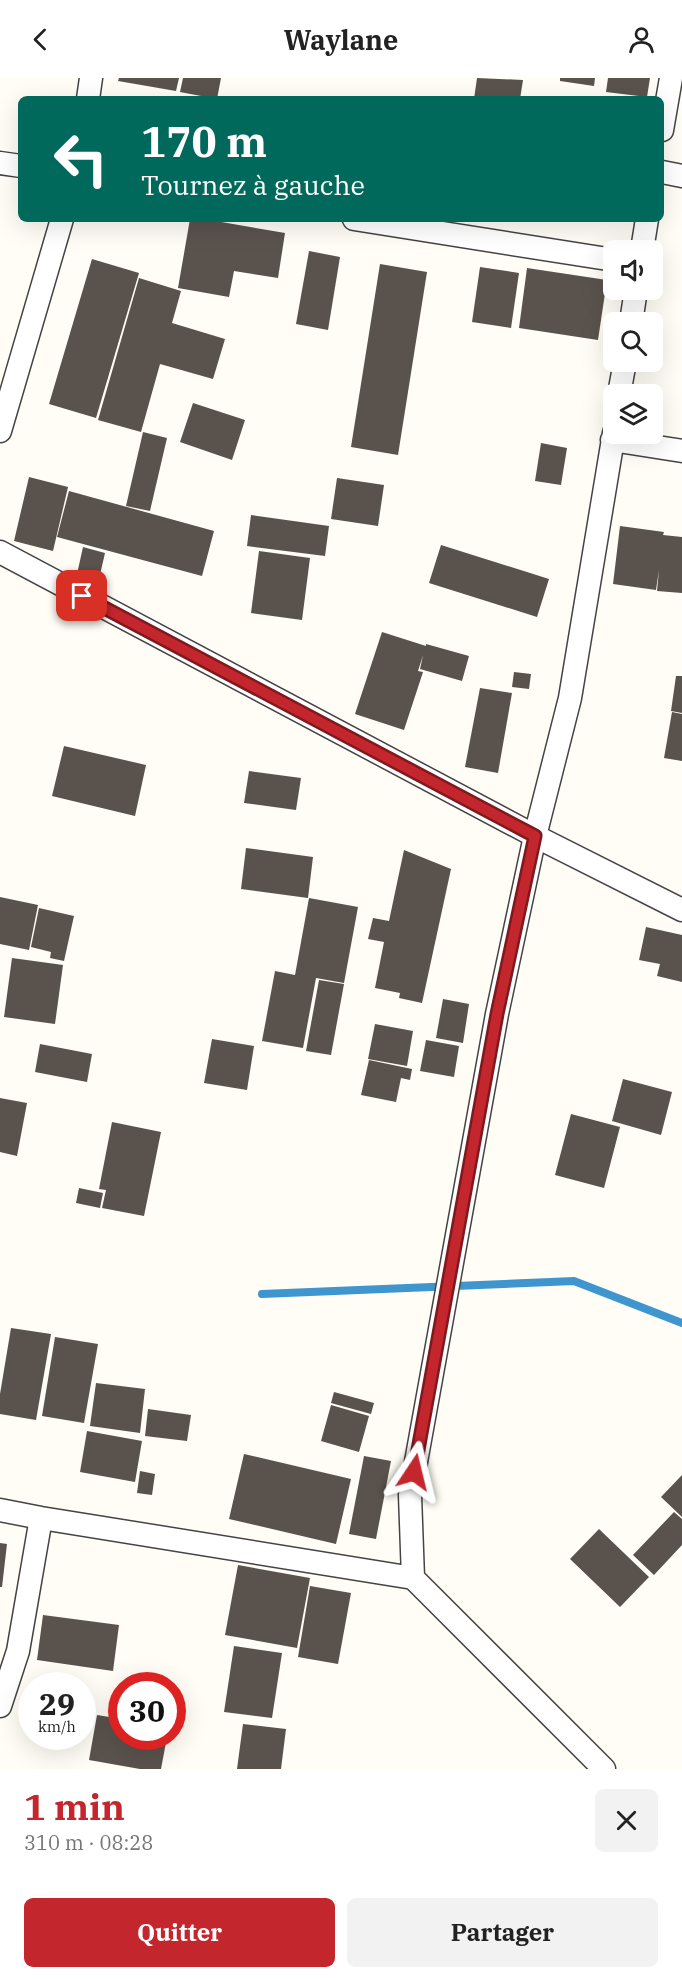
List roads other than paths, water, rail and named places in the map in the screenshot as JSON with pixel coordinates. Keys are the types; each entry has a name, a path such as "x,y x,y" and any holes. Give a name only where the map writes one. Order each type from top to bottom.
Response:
{"street":[{"path":"89,96 92,78"},
{"path":"664,118 671,78"},
{"path":"0,163 18,166"},
{"path":"664,172 682,176"},
{"path":"0,431 61,222"},
{"path":"373,222 603,258"},
{"path":"644,240 647,222"},
{"path":"413,1578 410,1495 495,1026 535,836 570,698 612,444"},
{"path":"650,444 682,451"},
{"path":"0,552 535,836 682,910"},
{"path":"0,1509 41,1518 413,1578 604,1769"},
{"path":"0,1706 18,1650 41,1518"}],"waterway":[{"path":"262,1294 574,1281 682,1323"}]}
